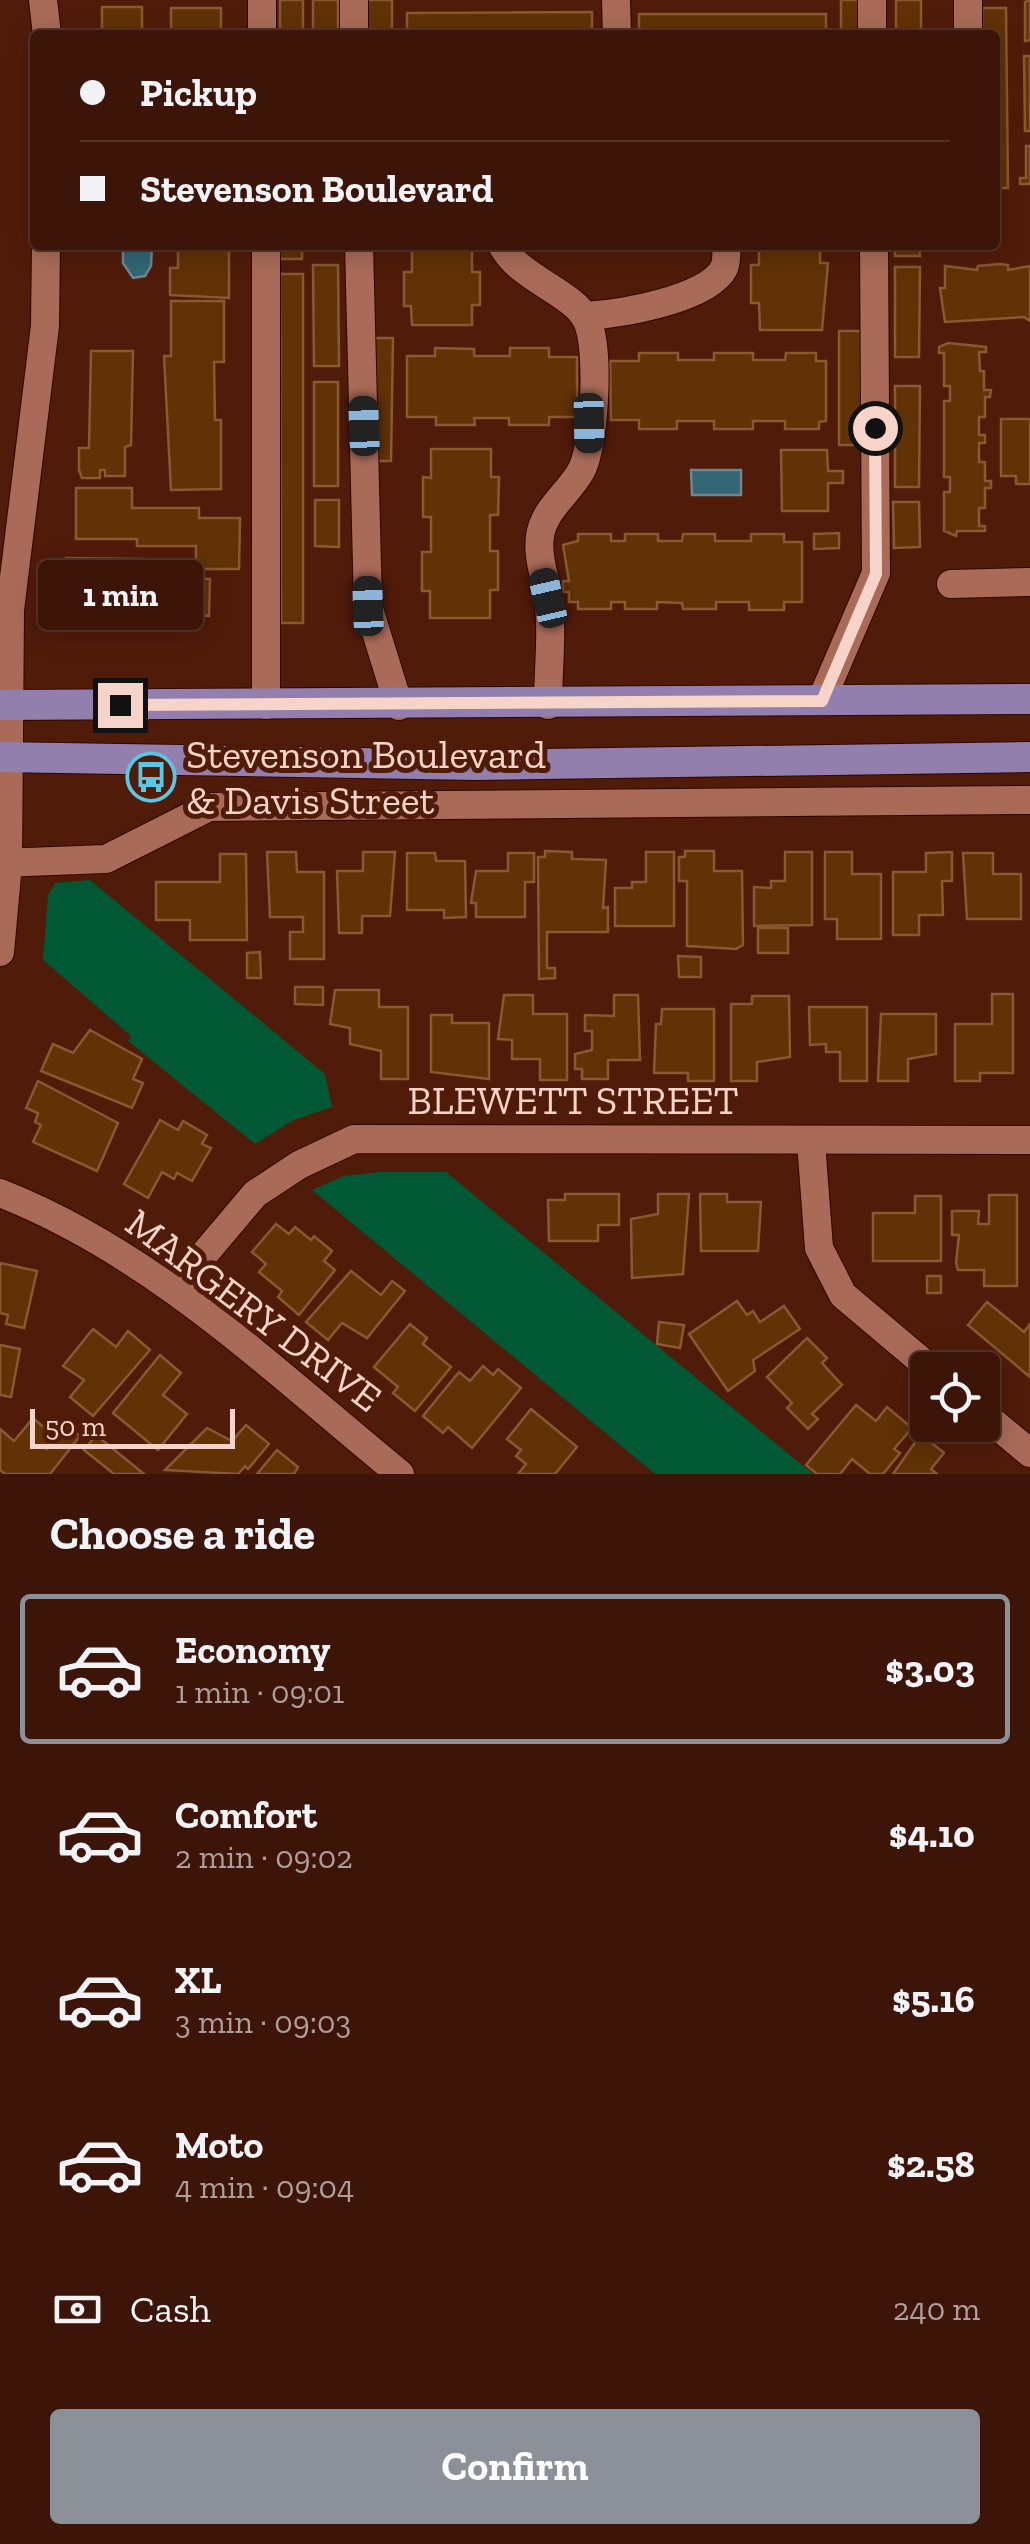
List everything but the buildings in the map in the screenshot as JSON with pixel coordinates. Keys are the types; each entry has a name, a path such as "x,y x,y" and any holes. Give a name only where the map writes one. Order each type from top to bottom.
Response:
{"main road":[{"path":"6,705 400,706 1030,699"},
{"path":"4,756 477,765 1030,757"}],"street":[{"path":"43,0 46,30"},
{"path":"262,0 262,30"},
{"path":"354,0 354,30"},
{"path":"616,0 617,30"},
{"path":"872,0 872,30"},
{"path":"968,0 968,30"},
{"path":"0,952 5,611 13,480 45,326 46,250"},
{"path":"266,250 266,705"},
{"path":"360,250 368,606 400,706"},
{"path":"506,250 522,270 586,316 593,337 596,380 590,452 580,473 548,512 540,535 548,598 548,704"},
{"path":"586,316 629,313 710,285 725,267 727,250"},
{"path":"822,701 876,574 874,250"},
{"path":"951,584 1030,582"},
{"path":"4,864 106,858 208,807 1030,800"},
{"name":"BLEWETT STREET","path":"174,1290 255,1194 299,1165 354,1138 1030,1140"},
{"path":"811,1142 820,1248 843,1295 911,1352"},
{"name":"MARGERY DRIVE","path":"0,1193 49,1212 174,1290 400,1474"},
{"path":"1000,1428 1030,1452"}],"green space":[{"path":"90,880 325,1074 332,1107 294,1120 255,1144 128,1041 131,1036 43,960 48,895 55,883"},
{"path":"446,1172 813,1474 655,1474 312,1190 344,1176"}],"water":[{"path":"123,250 152,250 151,266 145,276 133,278 123,263"},
{"path":"691,470 741,470 741,495 692,495"}],"place":[{"name":"Stevenson Boulevard & Davis Street","path":"151,777"}],"route":[{"path":"120,705 476,706 822,701 876,574 875,428"}]}
